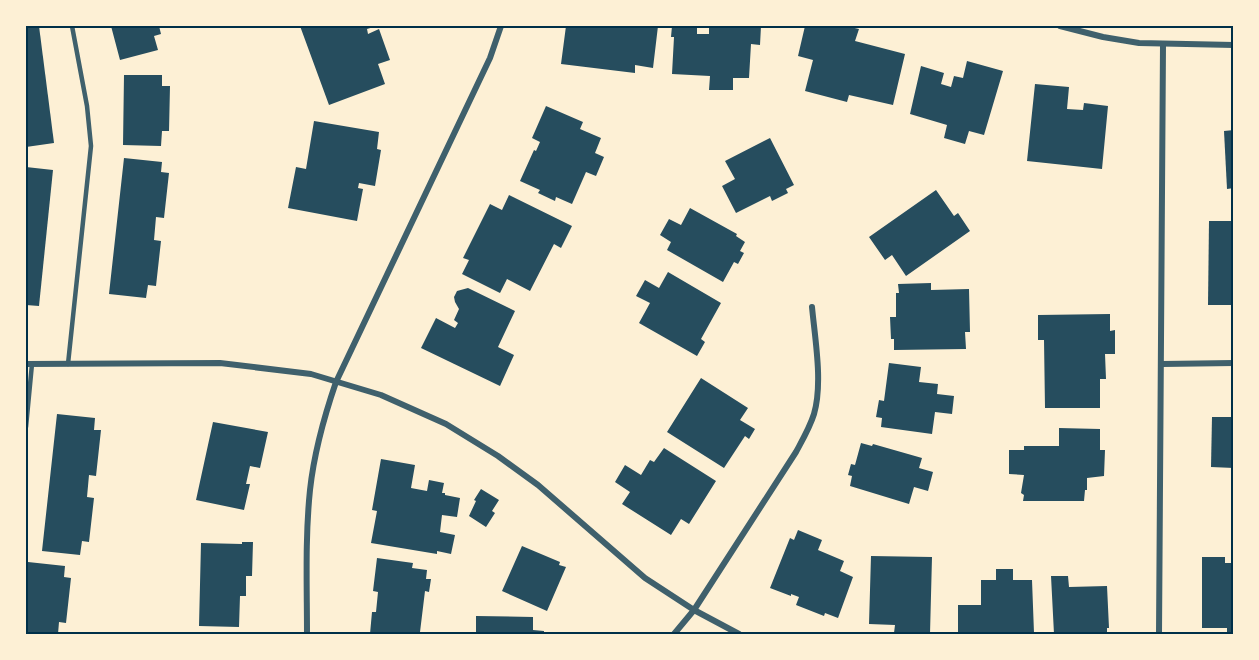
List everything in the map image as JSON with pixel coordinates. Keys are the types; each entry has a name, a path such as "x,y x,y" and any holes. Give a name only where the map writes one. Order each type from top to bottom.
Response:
{"street":[{"path":"307,634 308,525 311,489 324,417 336,382 490,58 501,26"},
{"path":"1060,26 1103,37 1164,45 1233,45"},
{"path":"1159,634 1164,45"},
{"path":"674,634 694,610 808,430 815,412 817,386 812,307"},
{"path":"29,364 220,363 311,374 381,395 446,424 498,456 538,485 645,578 694,610 739,634"},
{"path":"1162,363 1233,363"}],"lane":[{"path":"68,363 91,146 87,106 72,26"},
{"path":"26,427 29,364"}],"building":[{"path":"26,26 39,26 54,143 26,147"},
{"path":"111,26 159,26 161,34 154,36 158,50 120,60"},
{"path":"300,26 377,26 367,29 368,34 379,29 390,60 378,64 385,84 329,105"},
{"path":"566,26 658,26 653,68 635,65 635,73 561,64"},
{"path":"672,26 697,26 697,34 709,34 709,26 761,26 760,45 751,44 749,78 733,78 733,90 709,90 710,76 672,74 674,37 671,37"},
{"path":"805,26 846,26 859,29 855,41 905,54 893,105 849,95 847,102 805,91 813,60 798,56"},
{"path":"967,61 1003,71 984,135 969,131 965,144 944,138 947,125 910,114 921,66 944,73 941,84 951,87 954,76 963,78"},
{"path":"124,75 162,75 162,86 170,86 169,131 162,131 161,146 123,145"},
{"path":"1035,84 1069,87 1067,109 1083,110 1084,103 1108,106 1102,169 1027,161"},
{"path":"546,106 583,122 580,129 601,138 595,153 604,157 596,176 586,172 572,204 556,197 555,201 538,193 540,190 520,181 540,142 532,138"},
{"path":"314,121 379,132 377,149 381,150 375,186 359,183 358,188 363,189 357,221 288,208 296,167 306,169"},
{"path":"1234,130 1234,188 1227,189 1224,131"},
{"path":"770,138 794,185 786,189 788,193 772,201 770,196 736,213 722,186 735,179 725,161"},
{"path":"124,158 162,162 161,172 169,173 164,218 156,217 154,240 161,241 156,286 148,285 146,298 109,294"},
{"path":"26,167 53,170 39,306 26,305"},
{"path":"936,190 954,216 958,213 970,231 906,276 892,255 885,260 869,237"},
{"path":"509,195 572,226 561,248 554,244 530,291 507,279 500,293 462,274 469,260 463,258 490,204 502,210"},
{"path":"690,208 737,234 736,236 745,242 740,251 744,253 738,264 734,262 723,282 667,250 671,242 660,235 669,219 681,225"},
{"path":"1209,221 1234,221 1234,305 1208,305"},
{"path":"668,272 721,303 701,339 705,342 697,356 639,323 650,303 636,296 645,280 659,288"},
{"path":"931,283 931,290 969,289 970,332 965,332 966,349 894,350 890,317 896,317 898,284"},
{"path":"468,288 515,311 498,347 514,355 500,386 421,348 436,318 455,328 458,323 454,320 459,309 454,297 457,291"},
{"path":"1110,314 1110,331 1115,330 1115,354 1105,354 1106,379 1100,379 1100,408 1045,408 1044,340 1038,340 1038,315"},
{"path":"889,363 921,367 919,382 938,384 937,394 954,396 952,414 935,412 932,434 881,427 882,418 876,417 879,400 884,401"},
{"path":"701,378 748,408 740,420 755,429 749,439 745,436 724,468 667,432"},
{"path":"57,414 95,418 94,430 101,430 96,476 89,475 87,497 94,498 89,542 82,541 80,555 42,551"},
{"path":"1212,417 1234,417 1234,468 1211,467"},
{"path":"213,422 268,432 260,468 250,466 246,484 250,484 244,510 196,500"},
{"path":"1059,428 1100,429 1100,450 1105,450 1104,476 1087,478 1084,501 1023,501 1024,495 1021,493 1024,475 1009,474 1009,450 1024,450 1024,446 1059,446"},
{"path":"861,443 872,446 873,444 922,458 919,468 933,472 928,491 914,487 909,504 850,486 852,476 848,475 851,464 855,465"},
{"path":"664,448 716,481 689,524 681,519 671,535 622,504 630,492 615,482 625,465 641,475 650,460 654,462"},
{"path":"381,459 415,465 411,488 427,491 429,480 444,483 442,493 460,498 457,517 442,515 440,532 455,535 451,554 437,551 437,554 371,543 377,511 372,510"},
{"path":"481,489 499,500 492,511 495,513 486,527 469,516 476,501 474,500"},
{"path":"798,530 822,540 818,550 844,561 840,571 853,577 838,618 825,613 824,616 796,605 799,597 770,588 790,538 794,540"},
{"path":"242,542 253,542 252,576 246,576 246,596 240,596 239,627 199,626 201,543 242,544"},
{"path":"522,546 560,562 559,565 566,567 547,611 502,591"},
{"path":"871,556 932,557 930,634 894,633 895,625 869,624"},
{"path":"1202,557 1225,557 1225,563 1234,563 1234,633 1227,633 1227,628 1202,628"},
{"path":"377,558 413,563 412,568 427,570 426,579 431,579 429,592 425,591 420,632 429,634 370,634 372,612 376,612 378,592 373,591"},
{"path":"28,562 65,566 64,577 71,578 66,623 59,622 58,634 26,634"},
{"path":"996,569 1013,569 1013,580 1032,580 1034,633 958,633 958,605 981,605 981,580 996,580"},
{"path":"1051,576 1068,576 1069,587 1107,586 1109,628 1107,628 1107,634 1054,634"},
{"path":"476,616 533,617 533,630 544,631 544,634 476,634"}]}
